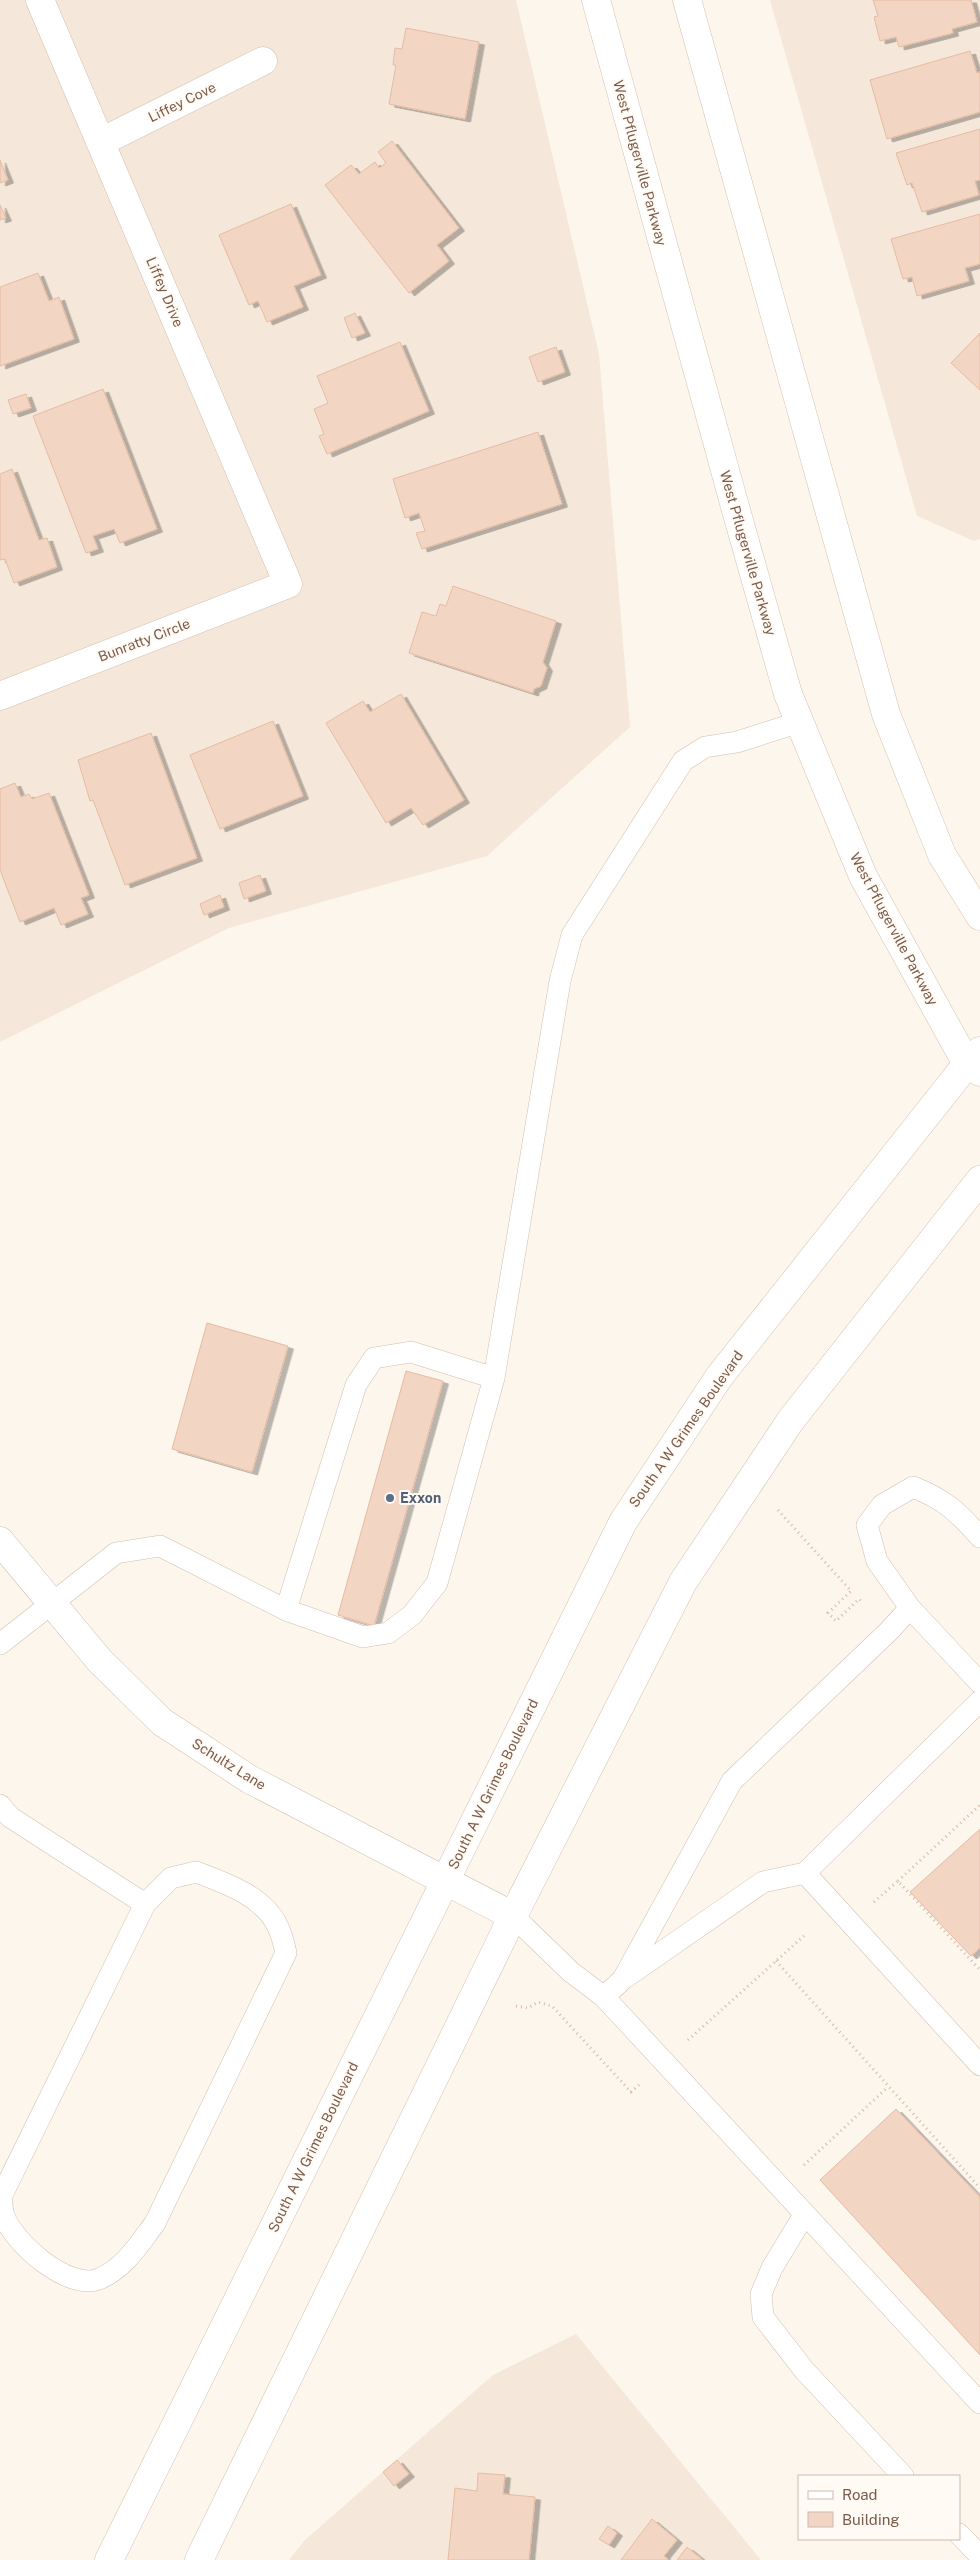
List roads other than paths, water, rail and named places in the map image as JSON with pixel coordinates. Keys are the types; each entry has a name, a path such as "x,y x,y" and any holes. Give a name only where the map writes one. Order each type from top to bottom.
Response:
{"main road":[{"name":"Liffey Drive","path":"40,0 102,142 288,584"},
{"name":"West Pflugerville Parkway","path":"596,0 788,694 863,876 976,1062"},
{"path":"687,0 886,714 942,855 980,916"},
{"name":"Liffey Cove","path":"102,142 263,62"},
{"name":"Bunratty Circle","path":"0,696 288,584"},
{"name":"South A W Grimes Boulevard","path":"109,2560 623,1522 719,1377 976,1062"},
{"path":"199,2560 513,1916 683,1582 790,1420 980,1180"},
{"name":"Schultz Lane","path":"0,1541 100,1661 162,1722 248,1779 513,1916"}],"lane":[{"path":"0,1644 116,1553 160,1546 286,1610 363,1637 388,1633 412,1615 437,1583 494,1378 560,981 572,934 683,761 705,747 737,742 800,722"},
{"path":"286,1610 356,1385 374,1358 410,1352 494,1378"},
{"path":"980,1537 955,1510 937,1496 913,1488 882,1505 867,1525 877,1562 910,1608 980,1683"},
{"path":"622,1979 732,1781 889,1631 910,1608"},
{"path":"604,1997 622,1979 763,1882 805,1872 980,1701"},
{"path":"0,1805 10,1817 145,1904"},
{"path":"196,1872 226,1883 264,1906 278,1926 286,1953 155,2223 126,2261 98,2280 71,2279 31,2255 4,2216 1,2197 145,1904 171,1878 196,1872"},
{"path":"805,1872 980,2065"},
{"path":"513,1916 571,1972 604,1997 980,2403"},
{"path":"804,2215 772,2268 761,2294 763,2317 804,2370 902,2475"},
{"path":"960,2535 980,2556"}],"place":[{"name":"Exxon","path":"390,1498"}]}
